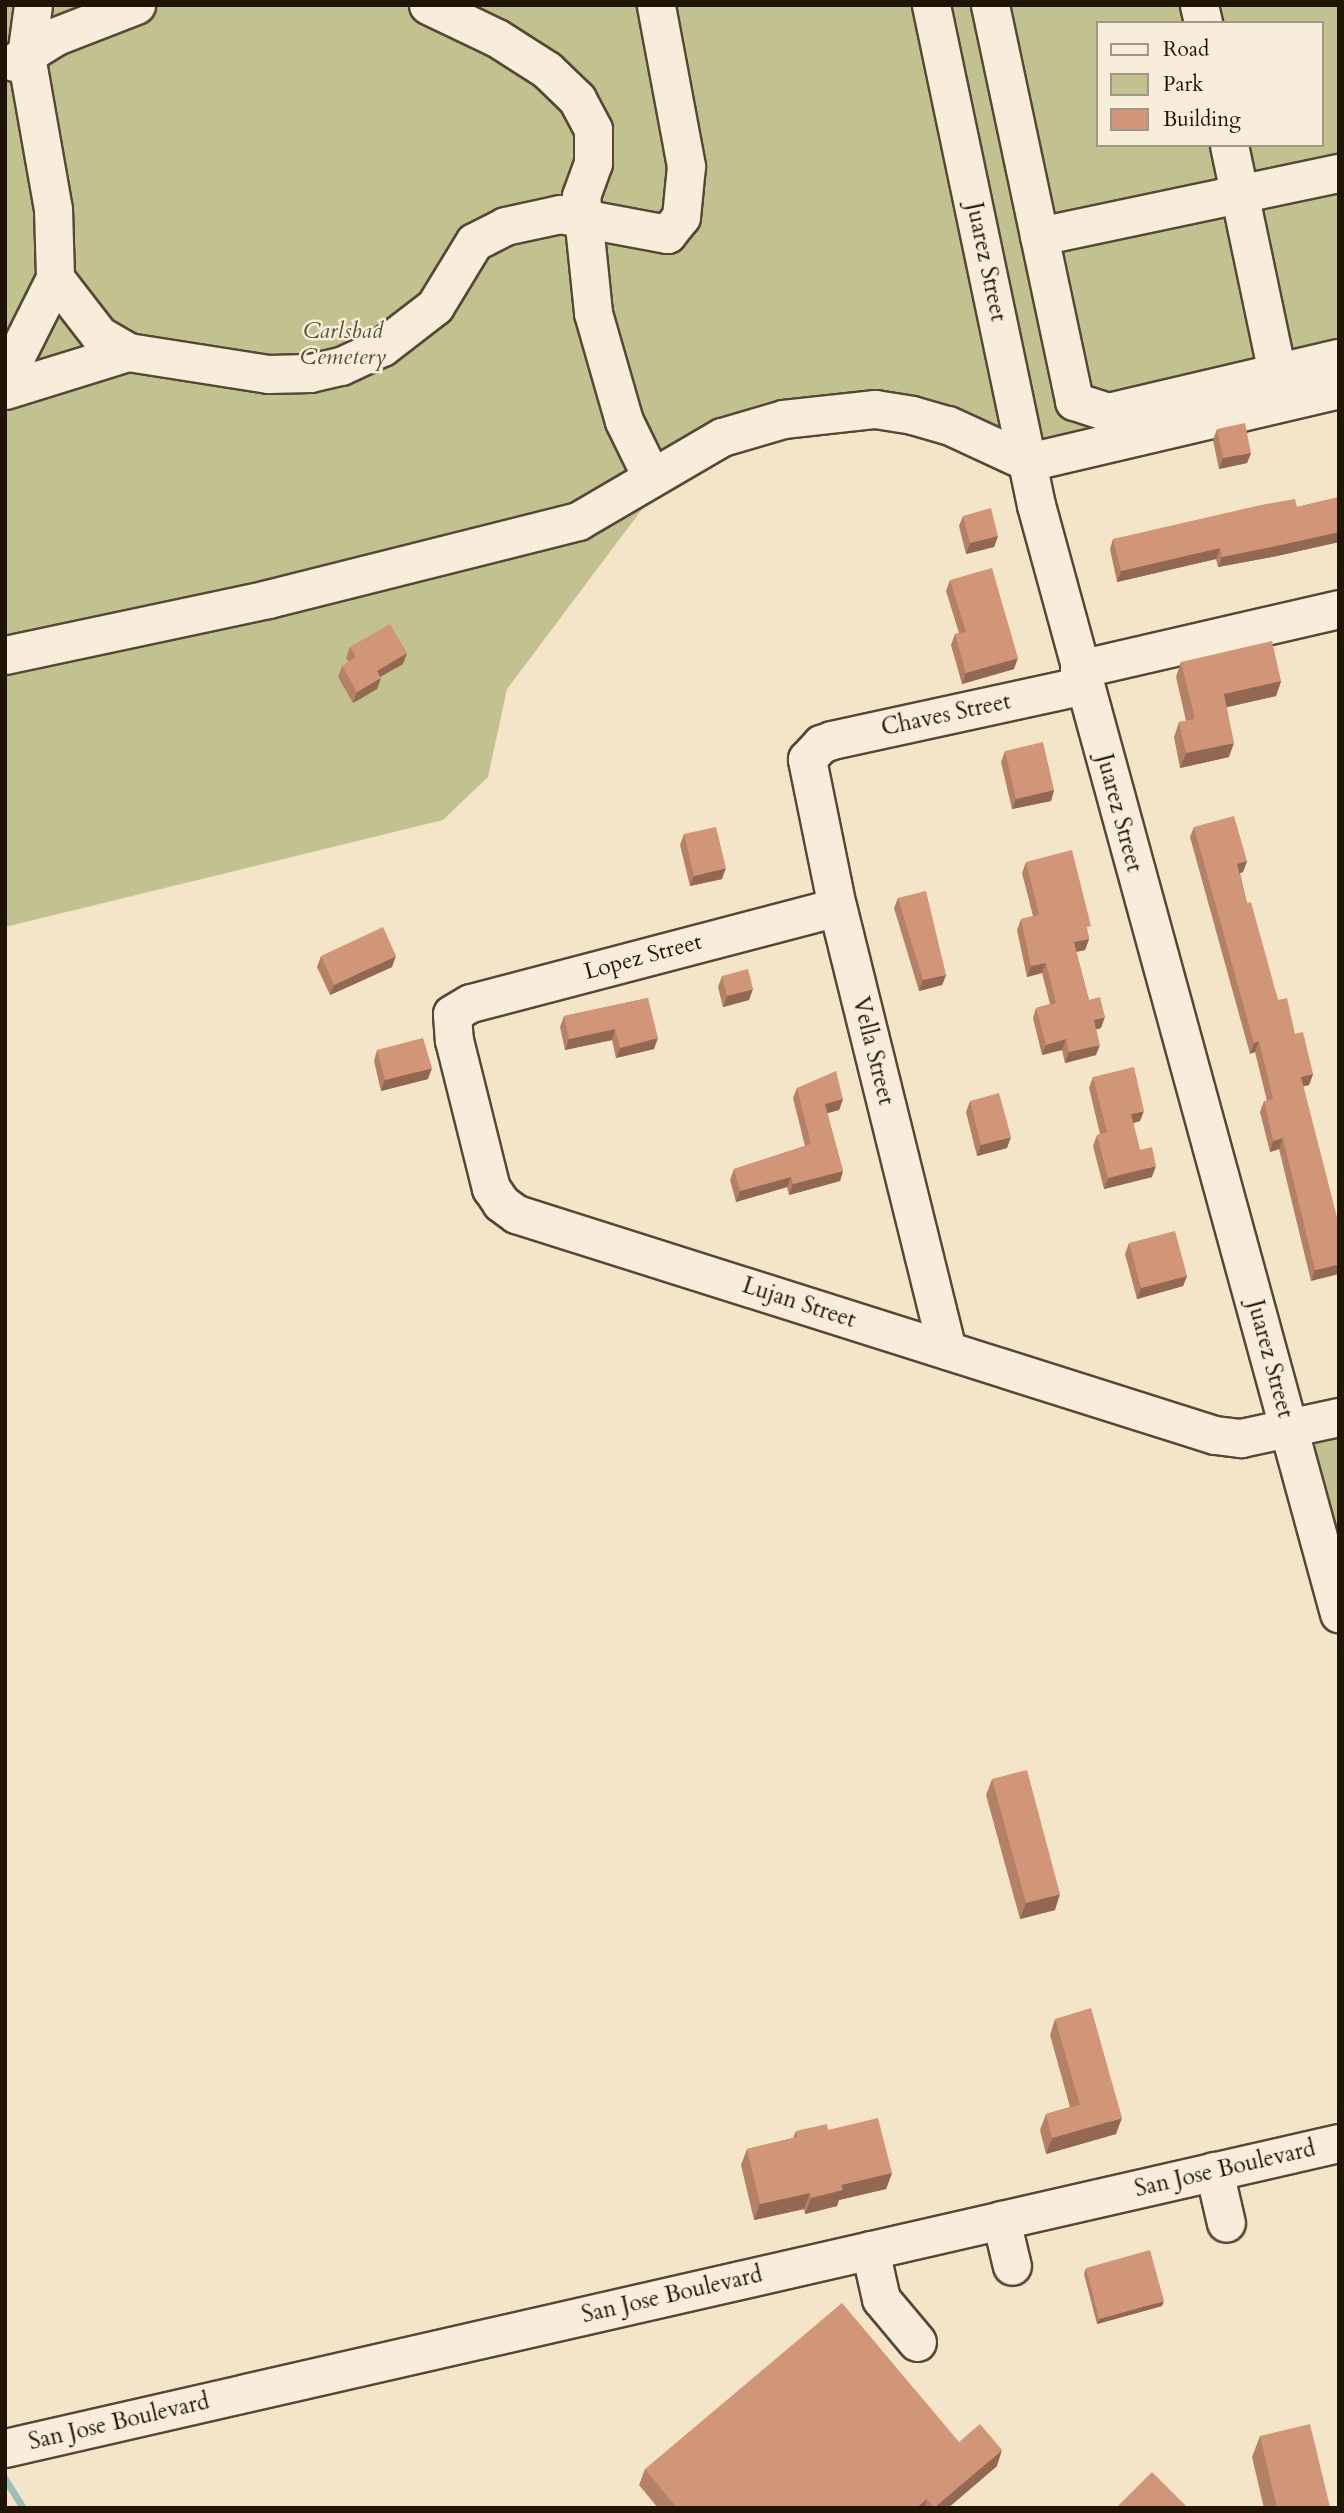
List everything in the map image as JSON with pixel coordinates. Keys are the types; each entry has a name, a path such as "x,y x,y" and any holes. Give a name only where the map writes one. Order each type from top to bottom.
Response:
{"street":[{"path":"5,378 55,278 50,187 15,61 33,5"},
{"path":"15,61 57,36 136,5"},
{"path":"428,5 497,38 547,70 577,99 593,129 593,163 581,195 596,325 624,421 651,476"},
{"path":"55,278 99,335 128,352 268,374 310,373 341,366 382,347 435,306 474,242 538,217 582,217 667,234 681,217 686,199 681,126 656,5"},
{"name":"Juarez Street","path":"931,5 1028,463 1082,677 1339,1613"},
{"path":"990,5 1074,401 1108,412 1339,358"},
{"path":"1229,147 1277,373"},
{"path":"1039,236 1339,173"},
{"path":"5,390 128,352"},
{"path":"5,655 268,598 578,521 722,436 805,415 875,408 948,425 1028,463 1339,389"},
{"name":"Chaves Street","path":"811,752 832,740 1339,609"},
{"name":"Vella Street","path":"811,752 806,771 947,1350"},
{"name":"Lopez Street","path":"452,1014 470,1003 837,907"},
{"name":"Lujan Street","path":"452,1014 454,1040 491,1188 508,1209 1215,1436 1241,1438 1339,1417"},
{"name":"San Jose Boulevard","path":"5,2448 1339,2143"},
{"path":"1214,2171 1226,2223"},
{"path":"1001,2220 1012,2266"},
{"path":"870,2250 881,2299 917,2342"}],"green space":[{"name":"Carlsbad Cemetery","path":"5,5 1339,5 1339,389 998,470 949,439 888,425 800,431 723,454 652,496 507,689 488,777 443,820 5,927"},
{"path":"1339,1417 1339,1613 1288,1428"}],"building":[{"path":"1245,423 1251,453 1223,458 1217,429"},
{"path":"1339,497 1339,532 1222,557 1220,548 1121,571 1113,539 1261,505 1295,499 1297,507"},
{"path":"991,508 998,536 970,543 963,516"},
{"path":"992,568 1018,658 966,673 955,634 966,632 950,580"},
{"path":"390,624 407,653 377,671 381,678 357,692 342,666 356,657 350,647"},
{"path":"1272,641 1281,681 1224,694 1234,743 1186,753 1179,722 1195,719 1181,662"},
{"path":"1043,742 1054,790 1016,799 1005,751"},
{"path":"1234,816 1247,861 1237,864 1247,903 1251,902 1278,1000 1287,998 1295,1034 1303,1032 1313,1074 1301,1077 1339,1226 1339,1264 1315,1270 1283,1138 1273,1141 1264,1101 1273,1099 1259,1041 1254,1043 1194,827"},
{"path":"716,827 726,868 694,876 684,834"},
{"path":"1072,850 1091,926 1087,927 1089,939 1074,942 1089,1000 1100,997 1105,1017 1094,1020 1100,1045 1069,1052 1066,1039 1046,1045 1036,1008 1056,1003 1046,963 1031,966 1021,919 1039,915 1026,862"},
{"path":"926,891 946,975 923,980 898,898"},
{"path":"383,927 396,956 334,985 321,956"},
{"path":"748,969 753,989 727,996 722,976"},
{"path":"648,998 658,1038 620,1048 615,1029 569,1039 564,1016"},
{"path":"423,1038 432,1068 385,1080 377,1050"},
{"path":"1134,1067 1144,1111 1131,1114 1140,1150 1152,1147 1156,1166 1108,1178 1097,1135 1107,1132 1093,1077"},
{"path":"836,1071 843,1099 825,1104 843,1171 793,1184 791,1177 740,1191 734,1169 811,1144 797,1088"},
{"path":"999,1093 1011,1137 981,1145 970,1101"},
{"path":"1175,1231 1187,1276 1141,1288 1129,1243"},
{"path":"1027,1770 1060,1894 1026,1903 992,1779"},
{"path":"1091,2008 1122,2118 1052,2138 1046,2114 1080,2105 1055,2019"},
{"path":"878,2118 892,2173 841,2185 843,2190 811,2198 810,2193 760,2204 747,2149 797,2137 796,2131 827,2124 828,2130"},
{"path":"1150,2250 1164,2301 1099,2319 1086,2268"},
{"path":"842,2303 959,2442 980,2424 1002,2450 934,2508 927,2499 916,2508 677,2508 645,2469"},
{"path":"1310,2424 1330,2507 1277,2508 1260,2436"},
{"path":"1152,2472 1188,2508 1116,2508"}],"waterway":[{"path":"5,2479 23,2508"}]}
